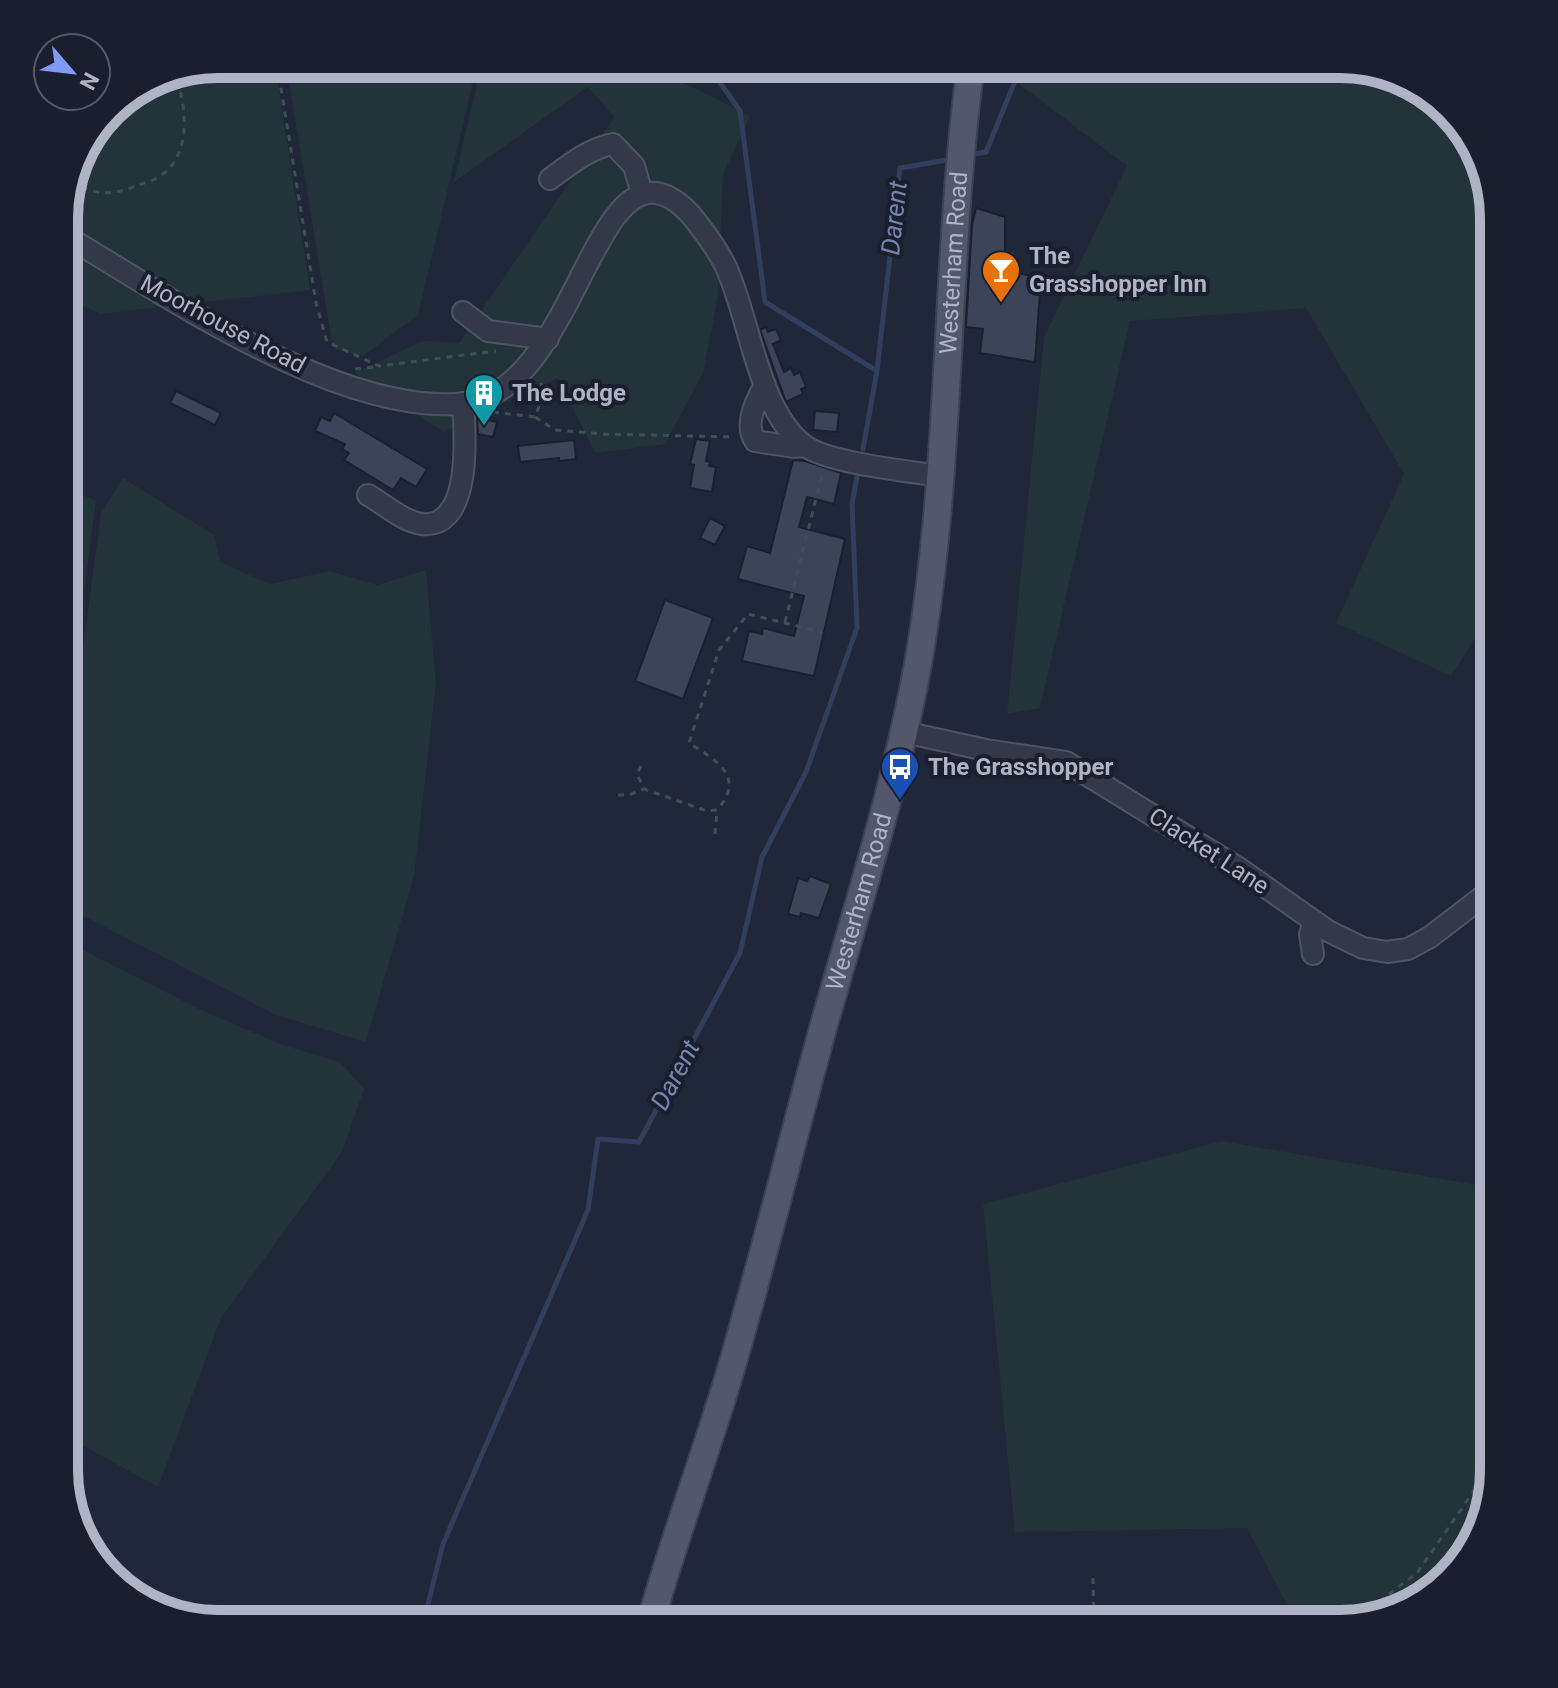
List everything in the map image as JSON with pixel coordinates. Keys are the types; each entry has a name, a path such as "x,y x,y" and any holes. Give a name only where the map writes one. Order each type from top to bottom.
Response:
{"main road":[{"name":"Westerham Road","path":"654,1610 728,1377 904,732 924,627 940,476 952,434 962,157 970,78"}],"street":[{"path":"550,179 592,152 613,144 634,166 642,194 657,193 673,200 690,213 708,236 726,266 765,385 790,431 805,446 820,453 856,463 940,476"},
{"name":"Moorhouse Road","path":"78,243 215,325 312,372 405,402 463,403 480,400 495,392 518,376 534,359 548,339 605,228 625,205 642,194"},
{"path":"463,312 488,331 548,339"},
{"path":"765,385 757,399 749,428 751,436 755,441 805,446"},
{"path":"368,495 422,524 440,520 448,513 462,482 466,447 463,403"},
{"name":"Clacket Lane","path":"904,732 986,750 1066,762 1240,869 1314,922 1363,948 1397,952 1430,937 1480,899"},
{"path":"1313,954 1310,934 1314,922"}],"path":[{"path":"279,78 316,303 327,342 379,366 498,351"},
{"path":"82,188 101,195 122,192 160,177 178,158 184,138 182,96 178,84"},
{"path":"534,359 540,371 543,396 535,417"},
{"path":"463,403 475,409 535,417 555,430 631,435 751,436"},
{"path":"785,623 822,475"},
{"path":"715,834 717,810 726,800 728,777 718,760 689,743 719,650 748,614 822,632"},
{"path":"641,766 637,774 644,789"},
{"path":"618,795 629,795 644,789 707,811 717,810"},
{"path":"1375,1605 1417,1573 1479,1483"},
{"path":"1093,1578 1094,1610"}],"shaded area":[{"path":"277,78 310,290 100,314 78,304 78,209 81,191 92,156 107,133 140,102 173,85 200,79"},
{"path":"288,78 471,78 472,86 418,315 363,356 333,349"},
{"path":"476,78 674,78 750,116 723,175 718,296 703,373 665,444 595,453 558,378 443,432 355,373 422,341 459,343 614,117 588,87 454,182"},
{"path":"1021,78 1358,79 1410,97 1439,119 1451,133 1473,173 1480,209 1480,630 1451,676 1336,623 1404,474 1306,308 1130,321 1040,708 1007,714 1044,337 1127,166 1019,84"},
{"path":"123,478 214,535 220,562 270,584 330,571 377,585 426,570 436,684 414,876 366,1042 276,1015 78,913 78,683 101,513"},
{"path":"78,493 96,501 78,636"},
{"path":"78,947 199,1009 283,1045 340,1062 364,1089 342,1152 221,1318 158,1487 78,1443"},
{"path":"1222,1141 1480,1186 1479,1488 1466,1532 1451,1555 1425,1581 1385,1603 1349,1610 1290,1610 1247,1528 1015,1532 983,1204"},
{"path":"151,1587 175,1603 156,1596 145,1589"}],"building":[{"path":"976,208 1005,217 1005,270 1041,278 1035,362 980,353 983,329 966,327 972,225"},
{"path":"766,327 768,332 776,329 781,340 773,344 784,372 791,368 794,375 800,372 806,387 801,389 803,394 786,402 760,330"},
{"path":"176,391 221,413 215,425 170,403"},
{"path":"815,411 839,413 837,432 813,430"},
{"path":"334,413 427,469 416,487 401,478 393,490 344,460 349,453 342,449 345,444 315,431 321,417 330,421"},
{"name":"The Lodge","path":"477,418 497,422 493,437 478,434"},
{"path":"696,439 710,441 706,461 710,462 709,466 716,467 712,492 690,488 694,465 690,464"},
{"path":"574,440 576,459 520,462 518,446"},
{"path":"793,460 841,473 834,504 807,497 799,527 845,539 814,676 742,661 749,631 762,634 763,628 794,636 804,596 738,579 747,546 770,553"},
{"path":"710,518 725,526 715,545 700,538"},
{"path":"665,600 713,618 683,699 635,681"},
{"path":"810,876 831,884 819,918 801,913 800,917 788,914 798,878 807,881"}],"waterway":[{"path":"717,78 740,111 765,302 877,371"},
{"name":"Darent","path":"970,155 986,152 1016,78"},
{"name":"Darent","path":"863,449 877,371 900,168 953,159"},
{"name":"Darent","path":"426,1610 443,1544 588,1210 598,1139 639,1142 740,953 762,857 806,772 857,628 852,504 857,477"}],"place":[{"name":"The Grasshopper Inn","path":"1001,304"},
{"name":"The Lodge","path":"484,427"},
{"name":"The Grasshopper","path":"900,801"}]}
